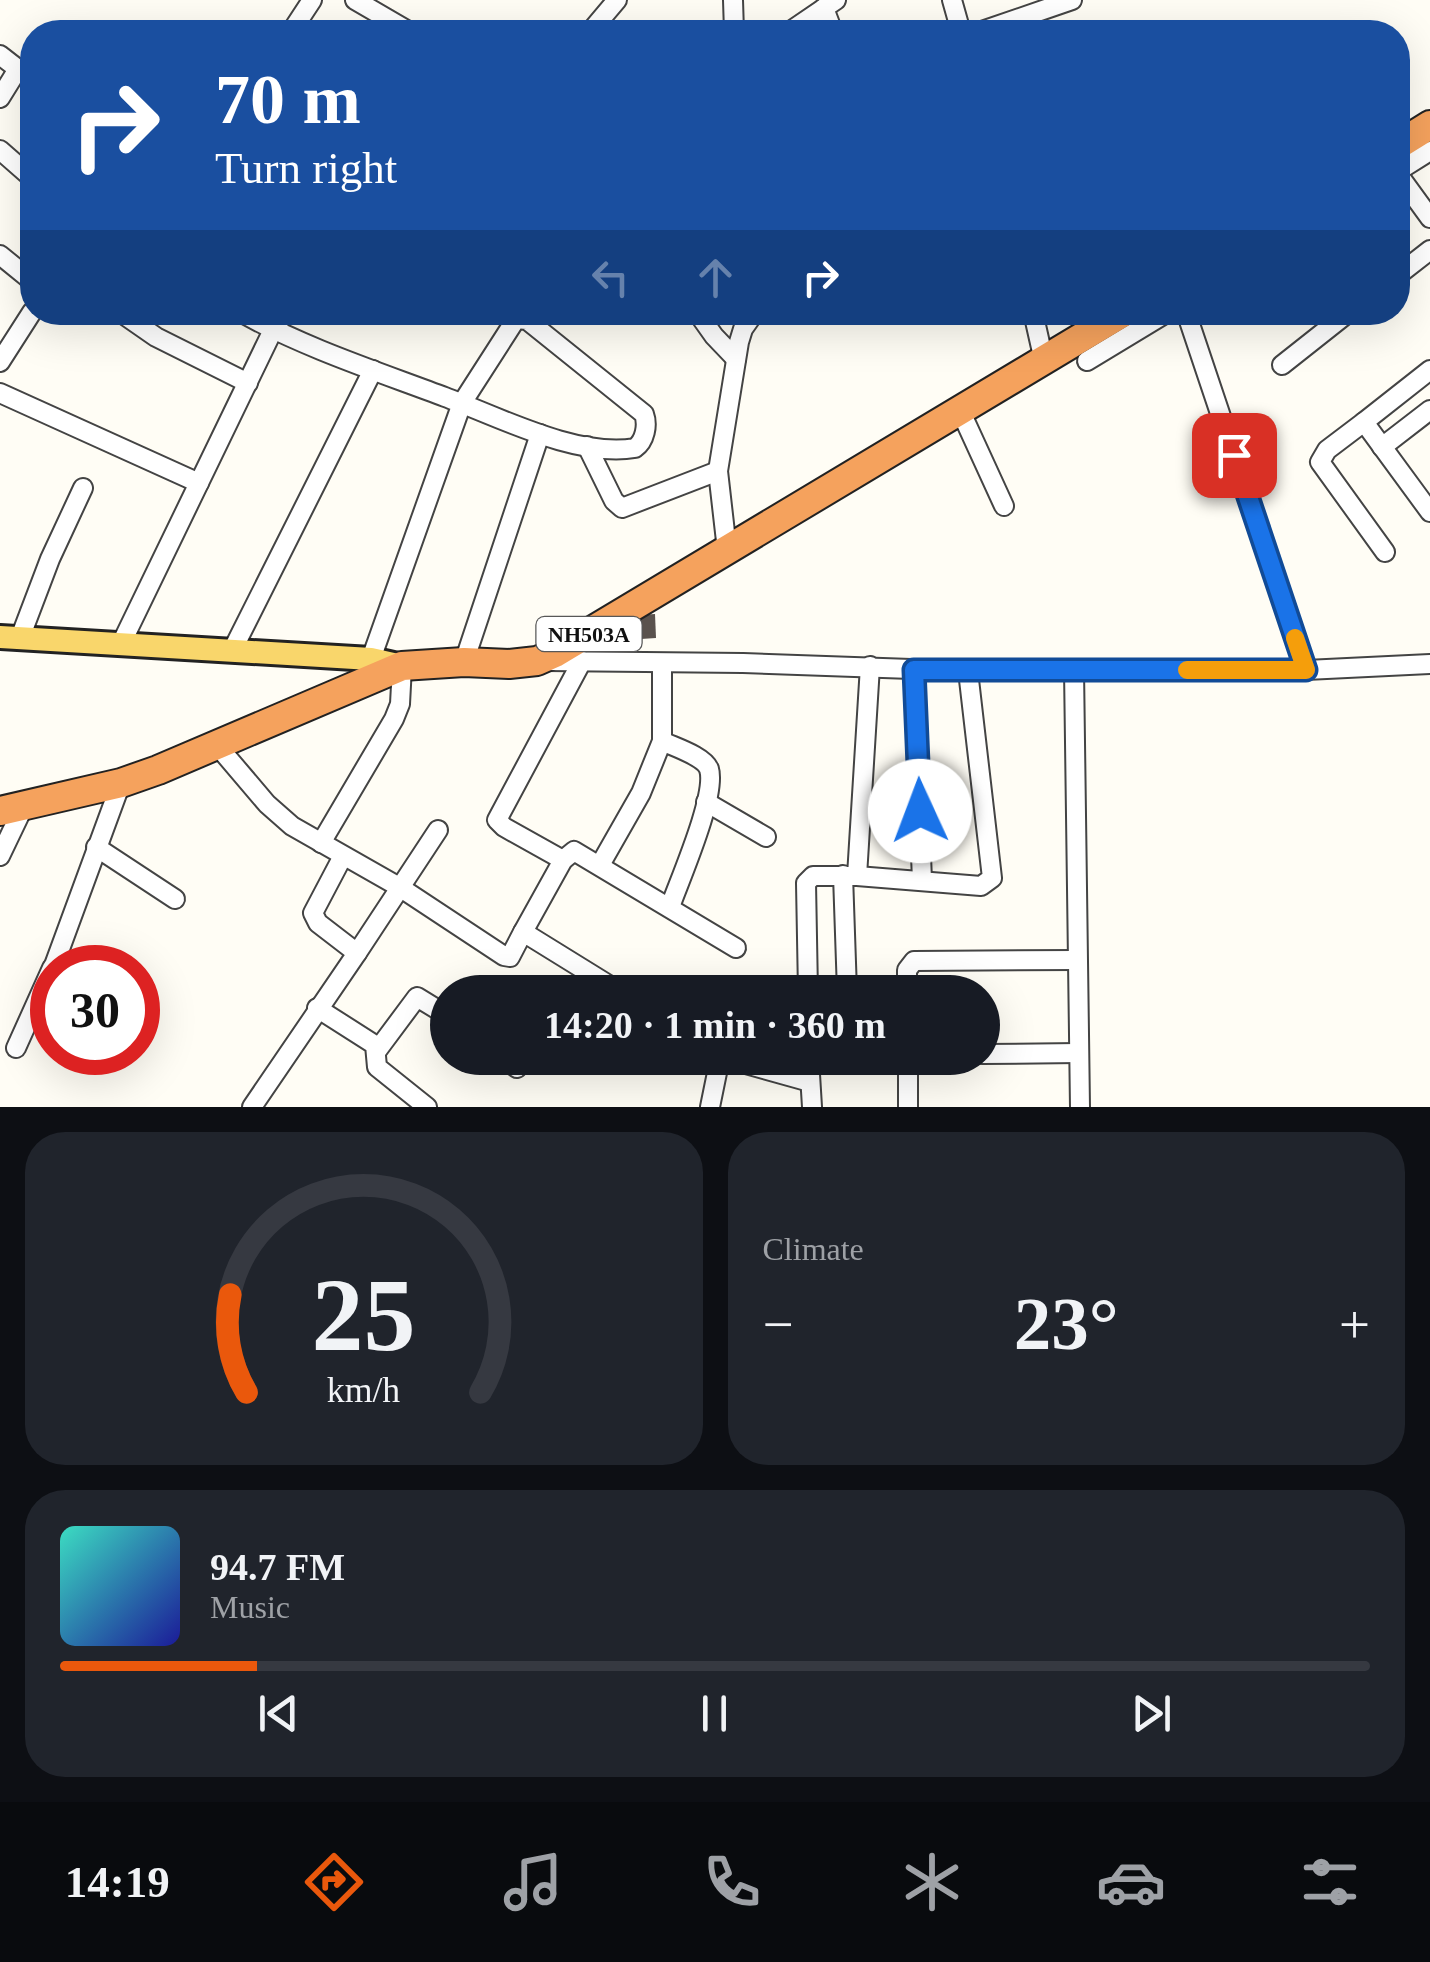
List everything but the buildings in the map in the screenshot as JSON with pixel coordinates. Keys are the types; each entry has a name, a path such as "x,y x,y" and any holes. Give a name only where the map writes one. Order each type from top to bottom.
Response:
{"highway":[{"name":"NH503A","path":"12,810 121,783 402,666 536,662 570,646 1103,325"}],"main road":[{"path":"10,638 371,659 402,666"}],"street":[{"path":"355,0 389,20"},
{"path":"600,20 617,0"},
{"path":"1013,20 1072,0"},
{"path":"807,20 830,4"},
{"path":"0,55 18,69 0,98"},
{"path":"0,150 20,168"},
{"path":"1410,189 1430,218"},
{"path":"1410,266 1430,250"},
{"path":"0,255 20,271"},
{"path":"2,354 23,325"},
{"path":"140,325 248,383"},
{"path":"264,325 540,434 587,446 635,448 643,440 644,414 530,325"},
{"path":"121,644 277,325"},
{"path":"371,659 462,403 512,325"},
{"path":"706,325 736,358"},
{"path":"728,550 718,470 745,325"},
{"path":"1036,325 1044,361"},
{"path":"1087,361 1147,325"},
{"path":"1190,325 1306,670"},
{"path":"1282,365 1333,325"},
{"path":"233,650 373,370"},
{"path":"1385,552 1320,462 1326,450 1430,370"},
{"path":"0,394 199,483"},
{"path":"960,410 1004,506"},
{"path":"1382,447 1430,410"},
{"path":"1364,422 1430,512"},
{"path":"464,662 540,434"},
{"path":"587,446 614,501 622,508 718,470"},
{"path":"10,638 38,588 83,488"},
{"path":"536,662 968,671 1306,670 1430,664"},
{"path":"563,860 504,828 497,820 582,662"},
{"path":"600,864 630,814 662,741 662,663"},
{"path":"321,843 394,719 400,704 402,666"},
{"path":"847,975 850,876 870,666"},
{"path":"1074,669 1080,1107"},
{"path":"914,670 922,881"},
{"path":"808,975 806,883 813,876 981,886 988,883 994,872 968,671"},
{"path":"662,741 706,764 709,774 706,802 670,907"},
{"path":"216,744 280,817 401,888 504,956 514,953 563,860 574,851 736,948"},
{"path":"61,945 121,783"},
{"path":"706,802 766,837"},
{"path":"0,856 12,810"},
{"path":"252,1107 438,830"},
{"path":"96,847 175,899"},
{"path":"343,856 312,913 318,923 357,953"},
{"path":"523,932 593,975"},
{"path":"907,975 914,961 1077,960"},
{"path":"427,1107 377,1068 374,1058 418,997 430,1005"},
{"path":"317,1008 371,1042 376,1052"},
{"path":"16,1048 30,1017"},
{"path":"1000,1054 1078,1054"},
{"path":"710,1107 718,1075"},
{"path":"784,1075 810,1082"},
{"path":"810,1075 812,1107"},
{"path":"908,1075 908,1107"}],"slow traffic":[{"path":"1187,670 1306,670 1295,638"}],"route":[{"path":"920,811 914,670 1306,670 1234,455"}]}
